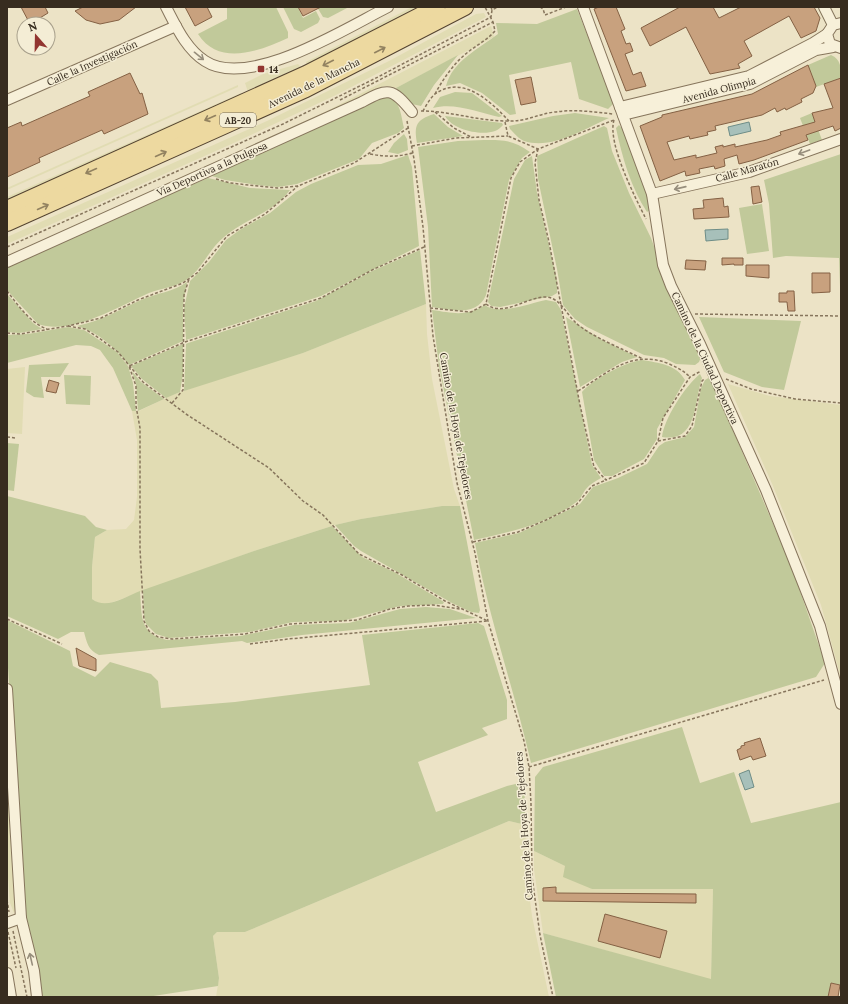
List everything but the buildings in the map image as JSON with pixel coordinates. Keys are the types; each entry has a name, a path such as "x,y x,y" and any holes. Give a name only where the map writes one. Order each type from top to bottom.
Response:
{"main road":[{"name":"Avenida de la Mancha","path":"7,209 306,74 437,7"},
{"name":"Avenida de la Mancha","path":"7,223 306,89 464,7"}],"street":[{"path":"166,7 191,50 213,65 225,68 244,69 274,62 310,47 388,7"},
{"name":"Camino de la Ciudad Deportiva","path":"583,7 619,114 652,194 663,265 684,314 713,373 766,490 820,626 841,704"},
{"path":"824,7 837,24 827,34 828,41 837,47"},
{"name":"Calle la Investigación","path":"7,100 176,26"},
{"name":"Avenida Olimpia","path":"619,114 748,76 827,34"},
{"name":"Avenida Olimpia","path":"619,114 750,84 816,50 837,47"},
{"name":"Vía Deportiva a la Pulgosa","path":"7,262 379,93 386,91 391,92 412,112"},
{"name":"Calle Maratón","path":"652,194 749,172 841,139"},
{"path":"7,689 21,918 34,971 37,997"},
{"path":"8,924 21,918"},
{"path":"11,997 12,973"}],"path":[{"path":"422,111 456,62 495,31 491,17 485,7"},
{"path":"491,7 491,17"},
{"path":"492,10 498,7"},
{"path":"540,7 543,9 545,15 566,7"},
{"path":"7,247 283,124 378,77 491,17"},
{"path":"338,102 493,22"},
{"path":"435,94 449,88 466,88 485,99 510,121"},
{"path":"412,112 435,111 505,122 527,120 553,112 579,111 619,114"},
{"path":"435,111 454,128 471,137"},
{"name":"Camino de la Hoya de Tejedores","path":"412,112 407,119 425,246 433,336 457,483 472,542 488,621 524,742 529,767 532,877 540,935 553,997"},
{"path":"430,308 472,312 486,304 511,178 520,162 538,149 619,114"},
{"path":"619,114 613,129 621,164 648,225"},
{"path":"247,144 296,122"},
{"path":"505,122 508,136"},
{"path":"202,174 230,183 277,188 298,186 354,163 408,128"},
{"path":"412,146 471,137 508,136 538,149"},
{"path":"538,149 535,163 539,200 578,391 594,466 606,480"},
{"path":"370,154 387,157 399,157 413,153"},
{"path":"7,333 20,334 68,326 101,318 138,300 183,283 197,273 227,236 265,214 298,186"},
{"path":"129,366 185,342 321,298 374,269 425,246"},
{"path":"171,403 183,390 185,342 184,295 189,278"},
{"path":"7,291 38,326 49,329"},
{"path":"486,304 491,308 499,309 546,297 555,299 577,323 643,359"},
{"path":"684,314 841,316"},
{"path":"68,326 84,329 99,338 118,352 143,382 171,403 269,468 304,501 323,515 359,554 402,575 460,609 488,621"},
{"path":"578,391 616,367 636,359 658,360 682,369 690,377"},
{"path":"129,366 136,386 136,406 140,428 140,550 144,621 149,631 163,639 245,634 290,624 357,620 390,609 408,606 433,605 460,609"},
{"path":"472,542 518,532 546,520 576,504 592,486 644,463 658,441 663,418 690,377 713,373 751,389 795,399 841,403"},
{"path":"658,441 685,436 692,426 702,381 713,373"},
{"path":"7,436 16,438"},
{"path":"7,619 62,644"},
{"path":"250,644 288,639 488,621"},
{"path":"529,767 834,677"},
{"path":"7,900 12,973"},
{"path":"8,924 27,997"}],"shaded area":[{"path":"412,7 419,7 307,64 306,62"},
{"path":"484,13 486,17 336,95 236,142 7,244 7,237 267,121 389,61 476,14"},
{"path":"491,26 494,37 396,88 386,86 381,87 241,154 7,258 7,256 327,111"},
{"path":"298,64 301,67 248,92 245,83 263,74"},
{"path":"238,85 238,87 7,190 7,188"},
{"path":"241,93 242,95 7,200 7,197"},
{"path":"426,304 427,334 432,379 454,489 460,506 442,506 361,519 335,525 257,550 105,605 92,599 92,567 95,537 107,530 126,529 134,520 137,497 137,440 132,411 139,411 172,395 241,371 303,353"},
{"path":"25,367 22,434 7,433 7,369"},
{"path":"728,384 770,396 841,405 841,678 821,605 773,486"},
{"path":"7,762 16,907 14,913 10,903 7,864"},
{"path":"509,821 526,825 525,862 532,916 549,997 216,997 219,978 213,936 217,932 245,932"},
{"path":"534,851 565,866 592,889 713,889 711,980 543,933 534,869"}],"green space":[{"path":"227,7 276,7 288,32 288,38 265,48 253,51 228,53 217,50 207,44 198,34 227,19"},
{"path":"283,7 298,7 303,18 316,11 320,19 318,23 301,32 294,29"},
{"path":"317,7 349,7 328,18 323,17"},
{"path":"577,9 614,103 608,109 579,99 571,62 509,75 516,114 510,115 482,93 460,83 446,86 449,77 460,62 498,34 496,23 537,24"},
{"path":"458,55 434,85 421,106 407,103 396,88"},
{"path":"831,55 839,61 841,78 816,87 808,65"},
{"path":"455,92 472,93 502,116 499,117 458,107 441,106 433,108 440,97"},
{"path":"380,94 392,98 398,105 404,128 398,133 372,143 359,159 297,184 278,187 225,180 212,176"},
{"path":"575,113 609,118 568,137 546,143 524,141 510,129 509,126 553,116"},
{"path":"812,113 822,140 810,144 800,118"},
{"path":"434,114 448,127 463,136 417,143 416,127 420,121"},
{"path":"445,116 502,123 503,125 495,131 482,133 468,131 454,125"},
{"path":"619,125 625,132 649,195 650,210 647,212 636,193 624,161 616,128"},
{"path":"604,126 607,128 612,151 629,193 651,238 659,260 698,348 701,357 699,362 695,365 676,364 664,358 644,355 587,327 575,319 563,305 538,179 537,156"},
{"path":"404,134 407,139 408,150 398,154 388,152 394,143"},
{"path":"497,140 513,143 530,152 522,158 509,180 486,295 482,302 476,307 470,309 455,310 432,307 428,227 418,147 458,141"},
{"path":"841,154 841,314 839,258 786,256 773,258 769,204 764,180"},
{"path":"408,155 412,167 419,246 321,296 186,340 184,308 190,281 209,262 226,240 241,229 270,213 296,192 311,184 358,165 381,164"},
{"path":"532,156 537,193 557,280 557,293 552,296 500,307 491,306 488,302 514,179 525,160"},
{"path":"208,178 250,188 290,190 275,205 241,225 219,241 194,274 189,278 174,285 149,293 95,318 65,326 51,327 38,324 7,290 7,267 148,203"},
{"path":"762,204 769,251 747,254 739,208"},
{"path":"420,250 426,304 303,353 184,391 186,344 316,301 372,271"},
{"path":"187,282 183,305 183,341 129,365 106,341 92,332 77,326 102,318 141,300 171,290"},
{"path":"7,294 33,323 42,329 19,333 7,332"},
{"path":"546,300 556,302 561,310 592,465 601,478 588,487 577,501 551,517 526,527 474,540 439,366 432,310 465,313 485,305 490,308 506,309"},
{"path":"566,317 602,340 637,357 622,362 580,387"},
{"path":"699,317 801,321 784,390 762,387 724,372"},
{"path":"68,327 84,330 117,352 128,366 133,383 136,411 132,411 113,368 100,350 91,346 76,345 7,363 7,335 28,334"},
{"path":"183,344 183,374 180,392 166,398 142,379 131,366"},
{"path":"642,360 661,363 672,367 685,380 657,429 657,439 644,459 612,476 604,476 594,460 582,392 610,372 635,361"},
{"path":"69,363 60,377 41,377 44,398 34,397 26,392 29,365"},
{"path":"132,371 141,382 164,399 138,411 136,384"},
{"path":"700,374 702,378 695,408 688,427 682,434 674,437 662,437 667,421 676,403 688,386"},
{"path":"64,375 91,376 90,405 66,404"},
{"path":"710,377 792,568 825,663 816,677 531,763 487,599 475,543 519,533 580,504 593,487 618,478 647,464 659,446 665,442 685,437 694,427 701,388 705,380"},
{"path":"7,443 19,444 14,491 7,490"},
{"path":"7,496 85,516 96,527 107,530 95,537 92,567 92,599 97,602 109,603 140,591 144,623 151,633 167,640 240,636 294,625 349,623 400,609 426,607 450,609 476,618 302,635 247,643 242,641 99,655 90,648 84,632 71,632 58,639 7,616"},
{"path":"442,506 460,506 480,610 479,613 471,612 452,603 361,551 354,546 335,525 361,519"},
{"path":"332,526 362,557 396,573 444,602 443,604 400,606 342,621 293,622 249,632 169,638 156,634 146,624 144,616 143,590 257,550"},
{"path":"7,620 70,651 73,666 95,677 110,662 151,674 158,681 161,708 235,702 370,685 362,635 478,623 484,626 507,700 507,719 482,728 488,735 418,762 436,812 507,786 524,782 526,825 509,821 245,932 217,932 213,936 219,978 218,986 147,997 41,997 24,914 7,652"},
{"path":"682,727 700,783 734,772 751,823 841,802 841,985 831,983 828,997 556,997 543,933 711,979 713,889 592,889 563,877 565,866 534,851 535,777 543,767"}],"water":[{"path":"749,122 751,131 730,136 728,127"},
{"path":"728,229 728,239 706,241 705,230"},
{"path":"749,770 754,787 745,790 739,774"}],"place":[{"name":"14","path":"261,69"}]}
